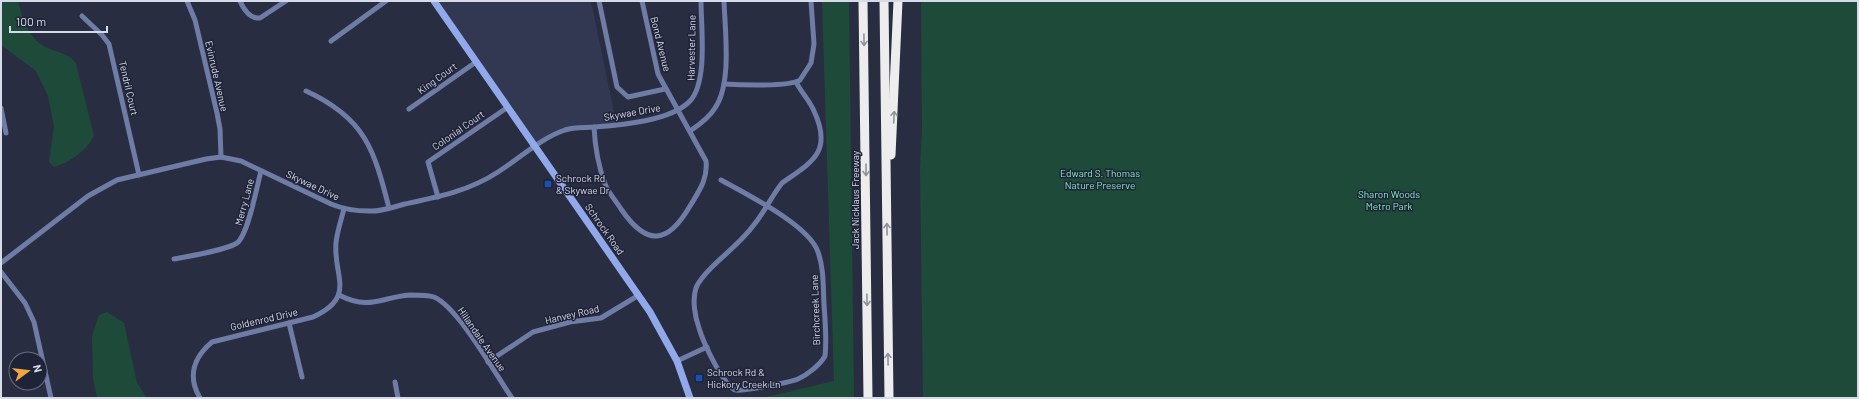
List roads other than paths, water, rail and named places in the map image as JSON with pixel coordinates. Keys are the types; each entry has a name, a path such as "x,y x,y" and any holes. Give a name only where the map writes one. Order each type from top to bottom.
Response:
{"highway":[{"name":"Jack Nicklaus Freeway","path":"863,1 868,398"},
{"path":"884,1 889,398"},
{"path":"886,212 894,114 898,1"}],"main road":[{"name":"Schrock Road","path":"434,1 650,312 677,361 690,398"}],"street":[{"name":"Evinrude Avenue","path":"187,1 195,20 217,113 220,129 220,157"},
{"path":"240,1 249,15 260,18 286,1"},
{"path":"331,42 386,1"},
{"path":"599,1 617,87 628,97 665,89"},
{"name":"Bond Avenue","path":"642,1 658,74 678,110"},
{"name":"Harvester Lane","path":"678,110 690,101 700,81 701,1"},
{"path":"690,131 701,124 715,108 724,84 726,74 724,1"},
{"path":"724,84 738,85 796,82 800,80 811,63 814,44 811,1"},
{"name":"Tendril Court","path":"82,16 102,35 109,44 139,175"},
{"name":"King Court","path":"409,109 476,62"},
{"path":"677,361 707,347 699,328 694,302 696,288 703,276 734,248 753,227 782,183 814,160 823,135 814,111 796,82"},
{"path":"306,91 336,107 355,124 366,139 379,168 389,208"},
{"name":"Colonial Court","path":"438,197 428,162 508,107"},
{"path":"1,108 6,133"},
{"name":"Skywae Drive","path":"1,263 88,196 117,180 139,175 220,157 242,161 344,209 370,211 438,197 470,187 498,172 536,146 567,129 622,125 666,115 678,110"},
{"path":"594,127 596,153 605,185 628,220 638,230 651,236 664,235 676,228 683,219 704,182 707,170 706,161 678,110"},
{"name":"Merry Lane","path":"174,259 226,247 237,242 245,233 262,171"},
{"name":"Birchcreek Lane","path":"707,347 726,380 733,389 744,391 797,379 822,361 825,356 823,272 818,251 805,233 767,206 721,180"},
{"path":"339,295 341,280 337,259 336,242 344,209"},
{"path":"1,272 25,303 34,322 51,398"},
{"name":"Goldenrod Drive","path":"200,398 193,381 195,362 202,350 212,342 313,317 324,312 339,295"},
{"name":"Hillandale Avenue","path":"339,295 348,300 372,303 410,295 434,297 453,311 488,362 509,397"},
{"name":"Hanvey Road","path":"488,362 533,332 570,322 601,318 639,295"},
{"path":"289,323 302,377"},
{"path":"395,382 398,398"}],"place":[{"name":"Schrock Rd & Skywae Dr","path":"548,184"},
{"name":"Schrock Rd & Hickory Creek Ln","path":"699,378"}],"park label":[{"name":"Edward S. Thomas Nature Preserve","path":"1100,178"},
{"name":"Sharon Woods Metro Park","path":"1389,200"}]}
